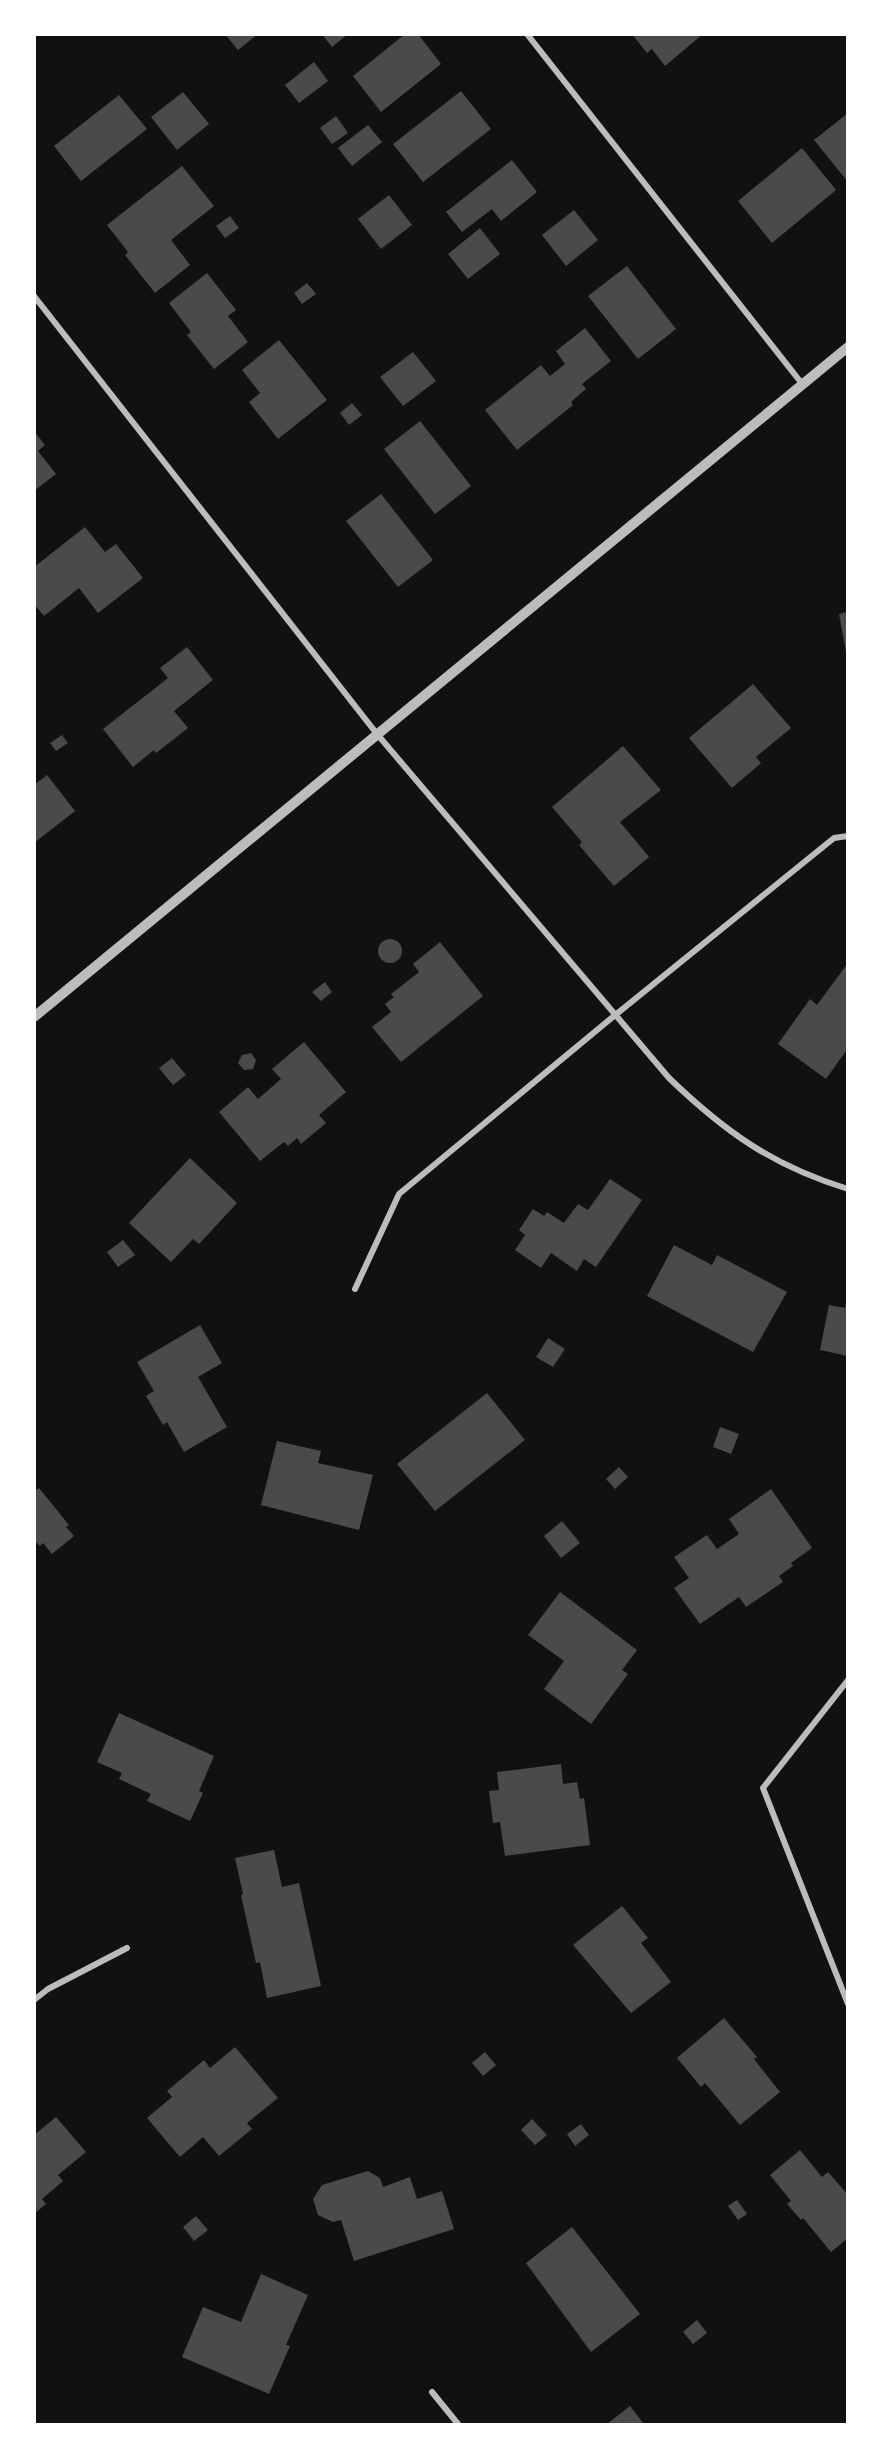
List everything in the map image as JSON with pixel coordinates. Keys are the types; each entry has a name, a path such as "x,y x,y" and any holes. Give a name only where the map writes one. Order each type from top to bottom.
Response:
{"street":[{"path":"527,34 803,385"},
{"path":"34,297 377,734 614,1016 669,1078 700,1108 734,1135 799,1170 848,1189"},
{"path":"34,1017 848,347"},
{"path":"355,1289 399,1194 834,838 848,836"},
{"path":"848,1680 763,1788 848,2004"},
{"path":"34,2000 48,1989 127,1948"},
{"path":"432,2392 458,2424"}],"building":[{"path":"225,34 258,34 238,50"},
{"path":"322,34 348,34 332,47"},
{"path":"405,34 418,34 441,64 381,112 353,76"},
{"path":"632,34 703,34 665,66 652,49 647,53"},
{"path":"314,62 328,81 299,103 285,85"},
{"path":"461,91 491,129 423,182 393,144"},
{"path":"183,92 209,124 177,150 151,117"},
{"path":"119,95 147,129 81,181 54,146"},
{"path":"848,113 848,182 814,140"},
{"path":"336,116 348,133 332,144 320,128"},
{"path":"368,125 382,142 352,166 338,148"},
{"path":"802,148 836,190 772,243 738,201"},
{"path":"512,160 537,192 501,221 492,209 462,232 446,212"},
{"path":"182,166 214,206 171,240 190,265 155,293 125,255 128,252 107,225"},
{"path":"389,195 412,225 381,249 358,219"},
{"path":"574,210 598,240 566,266 542,235"},
{"path":"230,216 239,228 225,238 216,226"},
{"path":"480,228 500,254 468,279 448,254"},
{"path":"627,266 676,329 638,359 588,296"},
{"path":"207,273 236,310 228,316 248,342 214,369 187,335 191,332 169,303"},
{"path":"307,283 316,294 302,304 294,293"},
{"path":"585,328 611,361 582,384 586,389 571,402 573,405 517,450 485,410 541,365 550,376 565,364 556,351"},
{"path":"279,340 327,400 278,439 249,402 260,393 242,370"},
{"path":"413,352 436,381 403,406 380,377"},
{"path":"352,403 362,415 349,425 340,413"},
{"path":"420,421 471,486 435,514 384,449"},
{"path":"34,431 45,445 38,451 56,474 34,491"},
{"path":"381,494 433,560 398,587 346,521"},
{"path":"85,527 105,552 116,544 143,578 98,613 79,588 44,616 34,604 34,567"},
{"path":"848,612 848,652 846,652 839,614"},
{"path":"187,647 213,680 174,711 188,728 156,753 154,750 133,767 103,729 168,678 160,668"},
{"path":"753,684 791,728 756,757 761,763 732,788 689,738"},
{"path":"62,735 68,743 56,751 50,743"},
{"path":"623,746 661,790 620,822 649,857 614,886 579,845 582,842 552,807"},
{"path":"47,775 75,811 34,843 34,785"},
{"path":"390,939 398,943 402,951 398,959 390,963 382,959 378,951 382,943"},
{"path":"440,942 483,996 401,1062 372,1027 391,1012 385,1004 394,997 391,994 419,972 413,964"},
{"path":"848,963 848,1048 826,1079 778,1044 810,999 817,1005"},
{"path":"325,982 332,992 321,1001 312,992"},
{"path":"304,1042 346,1092 319,1115 326,1123 301,1144 297,1138 288,1146 284,1142 260,1161 219,1112 248,1087 258,1099 281,1079 272,1069"},
{"path":"251,1053 256,1060 253,1069 244,1070 238,1063 242,1055"},
{"path":"172,1058 186,1075 173,1085 159,1068"},
{"path":"190,1158 237,1203 199,1244 193,1239 171,1262 129,1223"},
{"path":"610,1179 642,1200 596,1267 584,1259 577,1271 551,1253 541,1268 515,1250 525,1235 519,1230 533,1209 544,1216 547,1212 564,1223 578,1204 588,1210"},
{"path":"123,1240 135,1255 118,1267 107,1252"},
{"path":"674,1245 712,1265 717,1255 787,1292 753,1352 647,1296"},
{"path":"846,1303 848,1356 820,1350 829,1305 845,1308"},
{"path":"200,1325 222,1363 198,1377 227,1427 184,1452 167,1422 163,1425 146,1396 154,1391 137,1362"},
{"path":"548,1338 565,1349 553,1367 536,1357"},
{"path":"487,1393 525,1440 435,1511 397,1464"},
{"path":"720,1427 739,1434 731,1454 713,1447"},
{"path":"277,1441 321,1451 318,1463 373,1475 359,1530 261,1505"},
{"path":"619,1467 628,1477 615,1489 606,1479"},
{"path":"39,1488 69,1525 66,1527 74,1536 52,1554 43,1543 40,1546 34,1540 34,1491"},
{"path":"771,1489 812,1548 791,1563 793,1566 779,1576 783,1582 746,1607 739,1597 700,1624 674,1588 689,1578 674,1557 707,1535 717,1549 739,1534 729,1519"},
{"path":"562,1521 580,1543 561,1558 544,1536"},
{"path":"560,1592 637,1650 622,1670 628,1674 591,1724 544,1689 564,1661 528,1635"},
{"path":"119,1713 214,1756 199,1791 203,1793 190,1821 147,1801 151,1794 119,1779 122,1773 97,1762"},
{"path":"561,1764 563,1784 577,1782 580,1799 584,1798 590,1845 505,1856 500,1822 493,1823 489,1791 499,1790 497,1772"},
{"path":"274,1850 282,1887 299,1883 321,1986 267,1998 260,1962 256,1963 235,1858"},
{"path":"622,1906 648,1938 641,1943 671,1982 631,2013 573,1945"},
{"path":"724,2018 757,2057 754,2059 780,2092 740,2125 705,2083 701,2087 677,2058"},
{"path":"235,2047 278,2098 247,2123 252,2129 219,2156 203,2137 180,2157 147,2118 172,2097 167,2091 204,2060 210,2068"},
{"path":"485,2052 496,2065 483,2076 472,2063"},
{"path":"56,2117 86,2152 58,2175 63,2181 42,2199 46,2204 34,2214 34,2135"},
{"path":"532,2119 547,2135 535,2145 521,2130"},
{"path":"581,2124 589,2135 575,2146 567,2134"},
{"path":"800,2150 822,2177 828,2172 848,2195 848,2238 831,2252 803,2218 801,2220 787,2204 791,2201 770,2175"},
{"path":"368,2171 380,2178 383,2187 410,2177 417,2199 442,2191 454,2229 354,2261 341,2220 333,2222 318,2215 313,2199 322,2185"},
{"path":"737,2200 747,2214 738,2220 728,2206"},
{"path":"196,2216 208,2230 194,2241 183,2227"},
{"path":"572,2227 640,2314 591,2352 526,2263"},
{"path":"261,2274 308,2295 286,2345 290,2346 269,2394 182,2357 203,2307 241,2322"},
{"path":"697,2320 707,2333 693,2344 683,2332"},
{"path":"630,2406 644,2424 607,2424"}]}
